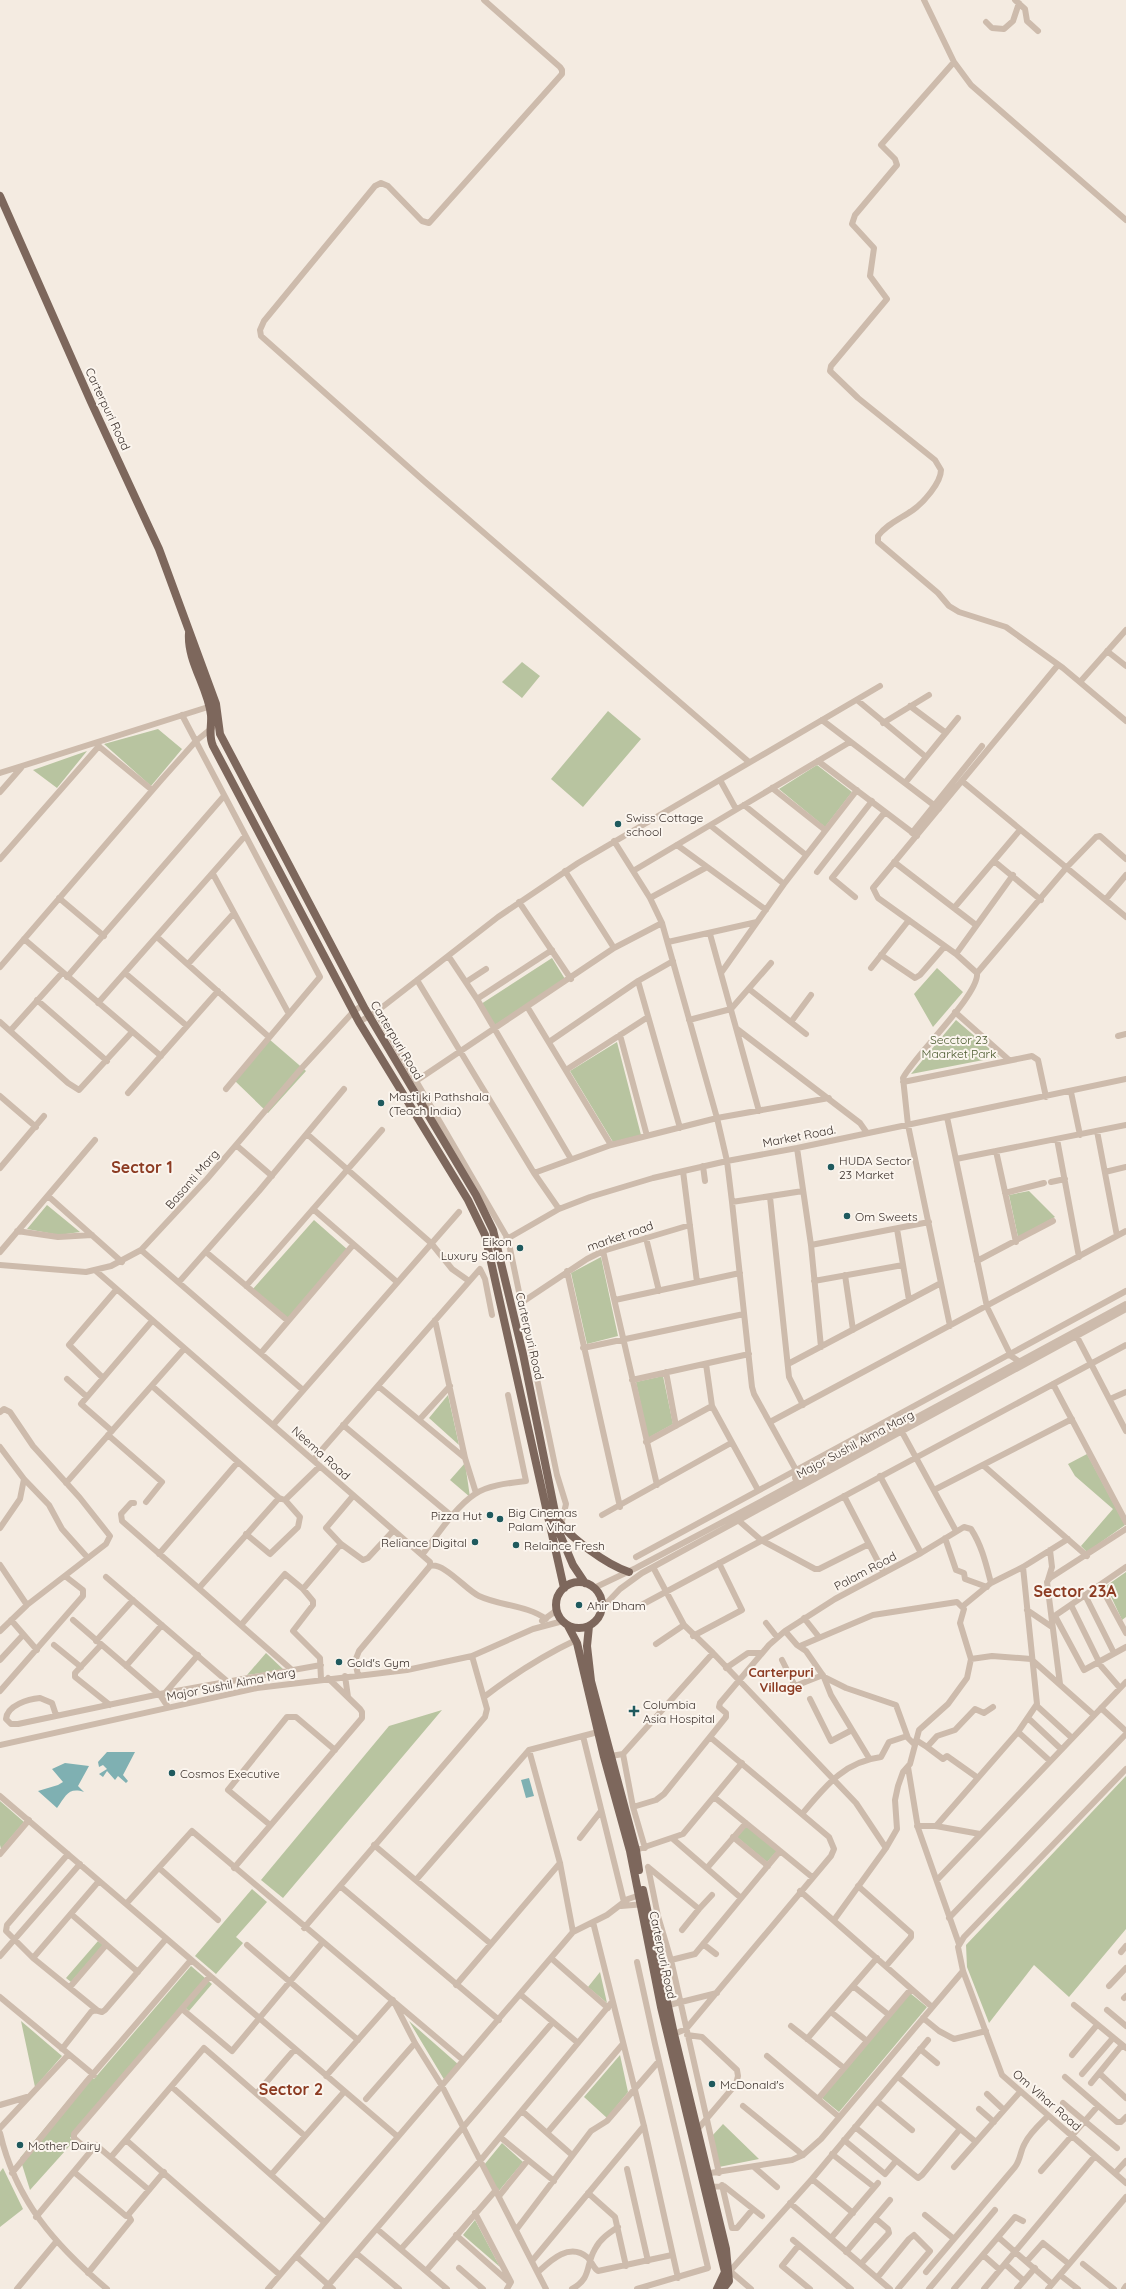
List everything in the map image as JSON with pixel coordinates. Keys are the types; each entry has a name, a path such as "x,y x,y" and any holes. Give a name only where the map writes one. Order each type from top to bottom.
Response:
{"main road":[{"name":"Carterpuri Road","path":"0,196 70,356 159,549 176,591 189,633 191,653 211,715 209,737 213,746 359,1022 468,1200 485,1235 564,1588"},
{"name":"Carterpuri Road","path":"189,633 194,641 213,697 223,740 363,1005 372,1013 476,1195 493,1230 523,1354 555,1517 566,1551 585,1584"},
{"path":"555,1517 561,1525 606,1563 629,1572"},
{"path":"571,1584 585,1584 594,1588 600,1598 602,1608 599,1616 589,1626 575,1628 565,1624 557,1610 558,1596 564,1588 571,1584"},
{"name":"Carterpuri Road","path":"565,1624 576,1640 598,1732 641,1894 661,2007 728,2271 729,2281 724,2289"},
{"name":"Carterpuri Road","path":"589,1626 587,1646 588,1663 636,1850 641,1894"},
{"name":"Carterpuri Road","path":"643,1904 669,2005 674,2034 697,2130 704,2174"},
{"path":"717,2289 728,2271"}],"street":[{"path":"484,0 560,67 562,74 429,222 422,221 388,186 381,183 375,186 264,321 260,330 261,336 430,486 749,762"},
{"path":"924,0 954,62 978,91 1126,220"},
{"path":"986,22 992,28 1004,29 1013,21 1017,2 1025,9 1027,21 1038,31"},
{"path":"954,62 881,145 895,159 897,165 855,215 852,224 875,250 870,276 888,299 831,366 830,371 868,407 935,460 941,470 938,482 916,507 886,528 878,536 878,542 954,609 1006,627 1080,682 1126,721"},
{"path":"1080,682 1126,630"},
{"path":"1107,651 1126,666"},
{"path":"937,807 962,781 1058,665"},
{"path":"359,1022 449,957 520,902 565,871 880,686"},
{"path":"883,723 929,695"},
{"path":"857,700 926,757"},
{"path":"910,706 946,733"},
{"path":"0,773 97,744 208,707"},
{"path":"182,715 319,974 318,980 226,1089"},
{"path":"905,783 958,718"},
{"path":"822,720 937,807"},
{"path":"0,967 196,741 210,728 219,725"},
{"path":"633,871 850,742"},
{"path":"97,744 152,790"},
{"path":"0,860 97,744"},
{"path":"977,973 956,954 878,898 873,891 873,888 937,807 982,746"},
{"path":"818,761 872,801 914,835"},
{"path":"0,792 22,766"},
{"path":"720,780 736,809"},
{"path":"962,781 1126,917"},
{"path":"772,788 825,830"},
{"path":"721,973 784,884 857,790"},
{"path":"68,977 224,796"},
{"path":"817,872 872,801"},
{"path":"744,805 806,855"},
{"path":"855,897 832,878 885,812"},
{"path":"711,826 784,884"},
{"path":"954,908 1020,830"},
{"path":"98,1003 246,836"},
{"path":"950,1326 908,1125 903,1082 904,1075 955,1012 976,981 977,973 1067,867 1096,837 1100,836 1126,859"},
{"path":"614,841 650,898 662,924 668,942 717,1118 726,1160 754,1394 796,1471 798,1485"},
{"path":"677,845 766,910"},
{"path":"994,861 1013,875 1040,900"},
{"path":"894,862 976,925"},
{"path":"650,898 706,867"},
{"path":"565,871 614,948"},
{"path":"213,874 289,1014"},
{"path":"956,954 1013,875"},
{"path":"1106,899 1126,875"},
{"path":"59,898 104,936"},
{"path":"520,902 571,979"},
{"path":"188,964 234,913"},
{"path":"871,968 909,920"},
{"path":"668,942 710,934 757,922"},
{"path":"416,1081 528,1008 614,948 662,924"},
{"path":"710,934 760,1111"},
{"path":"157,937 269,1037"},
{"path":"24,939 161,1056"},
{"path":"881,955 915,978 945,946"},
{"path":"477,999 552,950"},
{"path":"449,957 477,999 571,1159"},
{"path":"548,1042 638,981 673,961"},
{"path":"689,1020 731,1009 771,963"},
{"path":"466,982 486,969"},
{"path":"10,1031 62,972"},
{"path":"125,973 188,1026"},
{"path":"417,980 534,1173 559,1209"},
{"path":"638,981 680,1128"},
{"path":"749,988 806,1034"},
{"path":"128,1093 218,991"},
{"path":"791,1022 811,995"},
{"path":"38,1000 107,1061"},
{"name":"Basanti Marg","path":"0,1265 86,1272 96,1271 122,1262 141,1250 354,1011 363,1005"},
{"path":"528,1008 611,1145"},
{"path":"955,1012 1009,1060"},
{"path":"372,1013 416,1081 508,1239 557,1475 565,1499 565,1510 561,1525"},
{"path":"566,1070 648,1017"},
{"path":"0,1022 77,1090 82,1089 132,1032"},
{"path":"737,1029 829,1098 860,1123 867,1133"},
{"path":"1122,1035 1126,1030"},
{"path":"620,1035 647,1136"},
{"path":"903,1082 1032,1056 1038,1060 1046,1097"},
{"name":"Market Road.","path":"487,1249 508,1239 559,1209 621,1187 726,1160 797,1148 1126,1080"},
{"path":"179,1282 272,1176 344,1089"},
{"path":"1071,1092 1080,1135"},
{"path":"0,1096 36,1127"},
{"path":"534,1173 611,1145 717,1118 829,1098"},
{"path":"0,1167 44,1116"},
{"path":"947,1117 987,1307 1011,1355 1020,1362"},
{"path":"956,1159 1126,1125"},
{"path":"246,1286 382,1130"},
{"path":"1097,1131 1117,1236"},
{"path":"307,1134 431,1242 452,1269 468,1281"},
{"path":"1057,1139 1079,1257"},
{"path":"0,1252 95,1140"},
{"path":"236,1145 272,1176"},
{"path":"797,1148 811,1245 821,1347"},
{"path":"996,1151 1016,1242"},
{"path":"703,1166 705,1181"},
{"path":"1105,1172 1126,1167"},
{"path":"684,1171 697,1282"},
{"path":"1051,1182 1064,1179"},
{"path":"1005,1192 1044,1184"},
{"path":"732,1202 803,1191"},
{"path":"48,1196 122,1262"},
{"path":"770,1197 791,1384 803,1405"},
{"path":"313,1209 397,1282"},
{"path":"273,1425 431,1242 459,1212"},
{"path":"811,1245 929,1222"},
{"path":"977,1261 1053,1222"},
{"name":"market road","path":"521,1303 567,1270 603,1251 690,1225"},
{"path":"897,1228 909,1300"},
{"path":"770,1422 987,1307 1126,1231"},
{"path":"17,1232 58,1237 92,1235"},
{"path":"646,1238 659,1291"},
{"path":"261,1353 353,1245"},
{"path":"141,1250 303,1390"},
{"path":"603,1251 657,1485"},
{"path":"206,1252 288,1321"},
{"path":"814,1280 903,1265"},
{"path":"313,1460 480,1269 482,1270 492,1315"},
{"path":"567,1270 620,1507"},
{"name":"Neema Road","path":"96,1271 430,1562 430,1566"},
{"path":"615,1300 740,1272"},
{"path":"845,1275 853,1330"},
{"path":"788,1364 941,1283"},
{"path":"102,1378 69,1345 116,1290"},
{"path":"636,1557 1011,1355 1126,1291"},
{"name":"Major Sushil Aima Marg","path":"807,1480 902,1432 1126,1304"},
{"name":"Major Sushil Aima Marg","path":"602,1608 620,1589 653,1567 1020,1362 1126,1309"},
{"path":"584,1348 744,1314"},
{"path":"146,1502 162,1482 82,1407 81,1403 152,1320"},
{"path":"435,1320 465,1458 476,1493"},
{"path":"1075,1334 1126,1431"},
{"path":"634,1609 1126,1344"},
{"path":"66,1483 184,1349"},
{"path":"632,1380 749,1354"},
{"path":"1009,1368 1008,1362 1011,1355"},
{"path":"706,1364 712,1406 758,1490"},
{"path":"666,1372 676,1426"},
{"path":"68,1379 86,1396"},
{"path":"1053,1384 1126,1522"},
{"path":"152,1386 299,1515 300,1522 272,1553 267,1552 246,1534"},
{"path":"378,1386 420,1419 465,1458"},
{"path":"420,1419 450,1386"},
{"path":"1110,1399 1126,1392"},
{"path":"422,1555 453,1517 476,1493 502,1485 526,1481 508,1395"},
{"path":"646,1442 712,1406"},
{"path":"0,1412 4,1409 10,1412 33,1446 110,1536 109,1541 27,1605 0,1631"},
{"path":"934,1490 984,1466 1072,1419"},
{"path":"343,1425 453,1517"},
{"path":"902,1432 956,1531 966,1526 971,1528 982,1550 989,1585"},
{"path":"602,1514 620,1507 731,1443"},
{"path":"1,1450 24,1479 49,1505 62,1529 88,1558"},
{"path":"159,1554 238,1462"},
{"path":"198,1588 246,1534 282,1499 290,1497 320,1466"},
{"path":"984,1466 1086,1556"},
{"path":"796,1471 807,1480"},
{"path":"880,1476 921,1553"},
{"path":"0,1528 20,1499 24,1479"},
{"name":"Major Sushil Aima Marg","path":"594,1588 629,1572 798,1485"},
{"path":"353,1496 326,1528 341,1544 363,1560 368,1558 393,1531"},
{"path":"844,1496 884,1573"},
{"path":"134,1503 131,1503 121,1514 120,1519 292,1670"},
{"path":"738,1520 761,1540 815,1569 819,1569 869,1544"},
{"path":"1048,1581 1126,1530"},
{"name":"Palam Road","path":"710,1737 727,1716 719,1707 720,1703 777,1637 804,1618 921,1553 956,1531"},
{"path":"945,1538 956,1570 964,1572 965,1579 989,1585"},
{"path":"963,1606 989,1585 1023,1567 1068,1539"},
{"path":"303,1589 341,1544"},
{"path":"1050,1550 1052,1567 1046,1586 1053,1617 1083,1669 1086,1669 1126,1646"},
{"path":"693,1636 742,1610 719,1563"},
{"path":"0,1565 27,1605"},
{"path":"358,1675 355,1661 359,1651 430,1566 439,1566 479,1597 536,1612 546,1619"},
{"path":"653,1567 684,1625 693,1636 713,1653 859,1807 886,1848"},
{"path":"1023,1567 1031,1660 1037,1706 1072,1738"},
{"path":"1053,1617 1126,1567"},
{"path":"240,1625 285,1574 303,1589 312,1599 313,1603 293,1631 318,1656 321,1665 321,1679"},
{"path":"0,1691 84,1595 80,1587 65,1576"},
{"path":"106,1577 228,1682"},
{"path":"1100,1585 1124,1624 1126,1633"},
{"path":"1085,1595 1114,1653"},
{"path":"110,1705 77,1680 75,1673 132,1600"},
{"path":"800,1646 873,1615 954,1602 963,1606 965,1611 960,1623 971,1659 970,1671 948,1704 923,1725 915,1742 908,1767 901,1775 896,1797 897,1829 886,1848 834,1920"},
{"path":"1071,1605 1099,1662 1120,1688"},
{"name":"Major Sushil Aima Marg","path":"0,1745 266,1686 407,1670 472,1656 533,1629 557,1610"},
{"path":"1027,1610 1052,1627"},
{"path":"1053,1617 1052,1627 1060,1684"},
{"path":"804,1618 819,1637"},
{"path":"11,1620 36,1650"},
{"path":"73,1620 126,1666 163,1694 168,1707"},
{"path":"766,1623 777,1637"},
{"name":"Major Sushil Aima Marg","path":"533,1629 565,1624"},
{"path":"126,1666 162,1625"},
{"path":"656,1644 684,1625"},
{"path":"785,1631 797,1646 800,1646 816,1663 823,1675 831,1695 869,1758"},
{"path":"0,1660 23,1635"},
{"path":"484,1697 522,1668 544,1655 576,1640"},
{"path":"54,1645 81,1667"},
{"path":"611,1756 623,1754 713,1653"},
{"path":"726,1668 748,1653 762,1653"},
{"path":"163,1694 198,1655"},
{"path":"304,1928 485,1717 488,1709 472,1656"},
{"path":"971,1659 992,1656 1031,1660 1094,1715"},
{"path":"782,1660 795,1686 823,1675"},
{"path":"56,1715 52,1703 40,1698 18,1705 10,1711 6,1719 14,1725 56,1715 163,1694 321,1665"},
{"path":"823,1675 846,1688 896,1705 907,1736 915,1742 928,1747 943,1759 947,1756 978,1778"},
{"path":"345,1676 348,1698"},
{"path":"234,1868 363,1716 360,1709 328,1678"},
{"path":"937,1880 1126,1682"},
{"path":"810,1699 830,1741 852,1730"},
{"path":"936,1826 1018,1732 1037,1706"},
{"path":"928,1747 937,1736 955,1730 975,1709 984,1713 993,1707"},
{"path":"1101,1708 1126,1731"},
{"path":"270,1825 228,1790 287,1717 296,1717 335,1750"},
{"path":"1028,1718 1061,1750"},
{"path":"416,1880 529,1750 598,1732"},
{"path":"1018,1732 1050,1761"},
{"path":"949,1918 1126,1734"},
{"path":"583,1736 622,1904"},
{"path":"802,1814 832,1778 869,1758 881,1757 889,1742 907,1736"},
{"path":"633,1807 656,1800 664,1794 710,1737 802,1814 828,1837 834,1846 831,1856 800,1891 687,2032"},
{"path":"529,1750 560,1863 573,1932"},
{"path":"623,1754 633,1807 644,1848"},
{"path":"636,1850 673,1839 683,1834 742,1763"},
{"name":"Om Vihar Road","path":"908,1767 917,1826 959,1944 963,1971 1002,2075 1126,2183"},
{"path":"959,1944 964,1937 1126,1769"},
{"path":"0,1796 397,2136"},
{"path":"714,1797 812,1877"},
{"path":"580,1838 601,1811"},
{"path":"0,1854 29,1820"},
{"path":"707,1868 746,1823"},
{"path":"917,1826 936,1826 980,1834"},
{"path":"126,1904 192,1831 304,1928 393,2000 463,2060"},
{"path":"733,1837 768,1866"},
{"path":"673,1839 741,1898"},
{"path":"374,1846 491,1944"},
{"path":"671,1960 691,1956 703,1944 780,1851"},
{"path":"68,1854 7,1925 6,1931 33,1958 96,2010 102,2012 166,1939"},
{"path":"456,1985 560,1863"},
{"path":"0,1956 80,1864"},
{"path":"639,1869 648,1867"},
{"path":"648,1867 699,1909"},
{"path":"648,1867 658,1916 681,2002 719,2173"},
{"path":"159,1868 218,1920"},
{"path":"33,1958 100,1881"},
{"path":"340,1886 499,2020"},
{"path":"858,1886 911,1933 911,1937 886,1966"},
{"path":"800,1891 932,2007"},
{"path":"268,2289 397,2136 521,1995 573,1932 641,1894"},
{"path":"682,1930 712,1895"},
{"path":"622,1904 643,1904"},
{"path":"71,1914 138,1972"},
{"path":"593,1922 622,2045 644,2126 678,2278"},
{"path":"182,2009 231,2051 322,1943"},
{"path":"703,1944 716,1954"},
{"path":"70,1987 106,1945"},
{"path":"247,1945 358,2040"},
{"path":"1121,1952 1126,1946"},
{"path":"551,1958 608,2008"},
{"path":"807,2039 877,1958"},
{"path":"12,2173 191,1960"},
{"path":"637,1962 708,2266 706,2270 637,2289"},
{"path":"1109,1986 1126,1968"},
{"path":"704,2174 719,2173 792,2160 803,2155 821,2139 838,2116 963,1971"},
{"path":"90,2152 73,2136 210,1976"},
{"path":"853,1986 889,2015"},
{"path":"818,2099 911,1989"},
{"path":"669,2005 717,1993"},
{"path":"521,1995 578,2043"},
{"path":"0,1997 3,2004 62,2049 94,2076"},
{"path":"326,2076 393,2000"},
{"path":"393,2000 415,2043 442,2086 546,2289"},
{"path":"401,2249 480,2161 612,2002"},
{"path":"1074,2005 1124,2046 1091,2083"},
{"path":"62,2049 91,2012 96,2010"},
{"path":"1107,2010 1126,2026"},
{"path":"831,2012 867,2041"},
{"path":"923,2018 939,2031 954,2039 986,2031"},
{"path":"296,2256 329,2288 356,2253 553,2022"},
{"path":"1072,2055 1097,2025"},
{"path":"791,2026 844,2068"},
{"path":"674,2034 687,2032 702,2037 737,2070 738,2076 736,2084 697,2130"},
{"path":"1082,2074 1113,2038"},
{"path":"750,2289 728,2271 812,2179 928,2040"},
{"path":"366,2099 415,2043"},
{"path":"547,2134 622,2045"},
{"path":"111,2157 204,2048 305,2136"},
{"path":"257,2093 295,2049"},
{"path":"920,2049 937,2063"},
{"path":"0,2128 68,2055"},
{"path":"767,2056 838,2116"},
{"path":"516,2230 591,2131 607,2121 634,2088 659,2061"},
{"path":"1099,2074 1126,2098"},
{"path":"898,2077 976,2142"},
{"path":"1065,2077 1117,2122 1121,2122 1126,2117"},
{"path":"172,2087 324,2222"},
{"path":"271,2175 344,2092"},
{"path":"954,2167 1020,2092"},
{"path":"987,2094 1004,2110"},
{"path":"0,2105 29,2097"},
{"path":"877,2101 912,2130"},
{"path":"1063,2102 1117,2148"},
{"path":"743,2106 803,2155"},
{"path":"1041,2171 1098,2106"},
{"path":"979,2109 994,2122"},
{"path":"522,2111 572,2155"},
{"path":"926,2272 1018,2163 1026,2141 1048,2116"},
{"path":"532,2261 644,2126"},
{"path":"855,2127 914,2176 920,2177 960,2129"},
{"path":"0,2133 12,2173 36,2216 56,2242 107,2289"},
{"path":"500,2137 554,2181"},
{"path":"126,2140 280,2275"},
{"path":"844,2140 885,2174 896,2161"},
{"path":"36,2216 97,2145 149,2190"},
{"path":"831,2238 876,2185 832,2154"},
{"path":"984,2289 1096,2156"},
{"path":"499,2196 528,2160"},
{"path":"1115,2173 1126,2161"},
{"path":"754,2167 777,2187"},
{"path":"627,2168 648,2261"},
{"path":"74,2172 126,2216 128,2215 131,2218 130,2223 88,2273"},
{"path":"128,2215 164,2172"},
{"path":"812,2179 853,2213"},
{"path":"707,2187 722,2185 762,2216"},
{"path":"722,2185 732,2228 737,2228 753,2209"},
{"path":"426,2271 475,2212 496,2190"},
{"path":"588,2193 613,2214 618,2227 626,2266"},
{"path":"1048,2289 1126,2197"},
{"path":"846,2252 890,2200"},
{"path":"790,2204 890,2289"},
{"path":"929,2289 995,2210"},
{"path":"475,2212 511,2284"},
{"path":"926,2215 954,2239"},
{"path":"954,2289 1016,2216 1023,2221"},
{"path":"861,2264 889,2233 888,2229 875,2218"},
{"path":"572,2289 585,2278 590,2261 599,2242 618,2227"},
{"path":"377,2229 447,2289"},
{"path":"456,2235 511,2284"},
{"path":"877,2278 909,2239 914,2235 916,2236 930,2251 898,2289"},
{"path":"998,2237 1016,2251 1052,2284"},
{"path":"793,2240 851,2289"},
{"path":"21,2288 56,2242"},
{"path":"1027,2261 1043,2243 1069,2264"},
{"path":"799,2246 782,2266 810,2289"},
{"path":"356,2253 399,2289"},
{"path":"538,2272 557,2256 566,2253 581,2254 590,2261 598,2271 672,2255"},
{"path":"983,2255 1000,2270"},
{"path":"1005,2264 1024,2281"},
{"path":"1083,2264 1114,2289"},
{"path":"458,2268 483,2289"},
{"path":"1017,2289 1035,2268"},
{"path":"1060,2274 1078,2289"},
{"path":"879,2289 884,2283"},
{"path":"507,2289 511,2284"}],"green space":[{"path":"522,662 540,676 522,698 502,682"},
{"path":"608,711 641,739 583,807 551,779"},
{"path":"158,729 182,749 151,786 104,744"},
{"path":"87,751 57,788 33,770"},
{"path":"817,765 852,792 825,827 779,789"},
{"path":"552,958 565,979 495,1025 481,1004"},
{"path":"937,968 963,992 933,1027 914,994"},
{"name":"Secctor 23 Maarket Park","path":"956,1020 999,1057 911,1074"},
{"path":"269,1039 306,1071 268,1113 235,1081"},
{"path":"617,1042 641,1135 613,1142 570,1071"},
{"path":"1029,1191 1055,1217 1018,1237 1009,1195"},
{"path":"47,1205 80,1232 59,1235 27,1229"},
{"path":"314,1220 348,1250 287,1320 252,1290"},
{"path":"601,1257 618,1336 587,1344 571,1273"},
{"path":"663,1376 673,1424 648,1438 636,1382"},
{"path":"448,1395 459,1445 429,1418"},
{"path":"1087,1454 1125,1525 1087,1552 1081,1546 1113,1509 1075,1476 1068,1464"},
{"path":"465,1463 470,1497 450,1480"},
{"path":"1126,1572 1126,1617 1122,1620 1106,1586"},
{"path":"266,1653 284,1670 247,1675"},
{"path":"442,1710 283,1898 261,1880 389,1726"},
{"path":"1126,1776 1126,1929 1069,1997 1034,1965 989,2023 967,1967 966,1945"},
{"path":"0,1801 24,1822 1,1849 0,1845"},
{"path":"746,1826 777,1851 767,1862 737,1837"},
{"path":"252,1889 267,1902 236,1937 243,1943 216,1974 195,1956"},
{"path":"98,1941 103,1945 71,1982 66,1978"},
{"path":"191,1966 212,1984 189,2011 182,2005 70,2138 74,2141 30,2190 20,2158 89,2075 94,2079"},
{"path":"600,1972 607,2003 588,1987"},
{"path":"910,1993 927,2007 839,2112 822,2098"},
{"path":"21,2021 62,2056 35,2087"},
{"path":"409,2021 459,2065 445,2081"},
{"path":"620,2055 628,2092 607,2118 584,2097"},
{"path":"723,2124 759,2159 719,2167 712,2136"},
{"path":"502,2143 523,2162 498,2192 484,2165"},
{"path":"3,2168 23,2209 0,2227 0,2172"},
{"path":"475,2220 500,2267 463,2235"}],"water":[{"path":"107,1752 135,1752 123,1775 128,1781 126,1783 118,1776 115,1780 107,1771 103,1777 99,1774 107,1769 103,1765 99,1767 98,1762"},
{"path":"65,1763 89,1766 78,1786 84,1792 71,1792 65,1796 57,1808 38,1791 63,1782 52,1769"},
{"path":"529,1778 534,1796 526,1798 521,1780"}],"place":[{"name":"Swiss Cottage school","path":"618,824"},
{"name":"Masti ki Pathshala (Teach India)","path":"381,1103"},
{"name":"HUDA Sector 23 Market","path":"831,1167"},
{"name":"Om Sweets","path":"847,1216"},
{"name":"Eikon Luxury Salon","path":"520,1248"},
{"name":"Pizza Hut","path":"490,1515"},
{"name":"Big Cinemas Palam Vihar","path":"500,1519"},
{"name":"Reliance Digital","path":"475,1542"},
{"name":"Relaince Fresh","path":"516,1545"},
{"name":"Ahir Dham","path":"579,1605"},
{"name":"Gold's Gym","path":"339,1662"},
{"name":"Columbia Asia Hospital","path":"634,1711"},
{"name":"Cosmos Executive","path":"172,1773"},
{"name":"McDonald's","path":"712,2084"},
{"name":"Mother Dairy","path":"20,2145"}],"district":[{"name":"Sector 1","path":"142,1167"},
{"name":"Sector 23A","path":"1075,1591"},
{"name":"Carterpuri Village","path":"781,1680"},
{"name":"Sector 2","path":"291,2089"}]}
